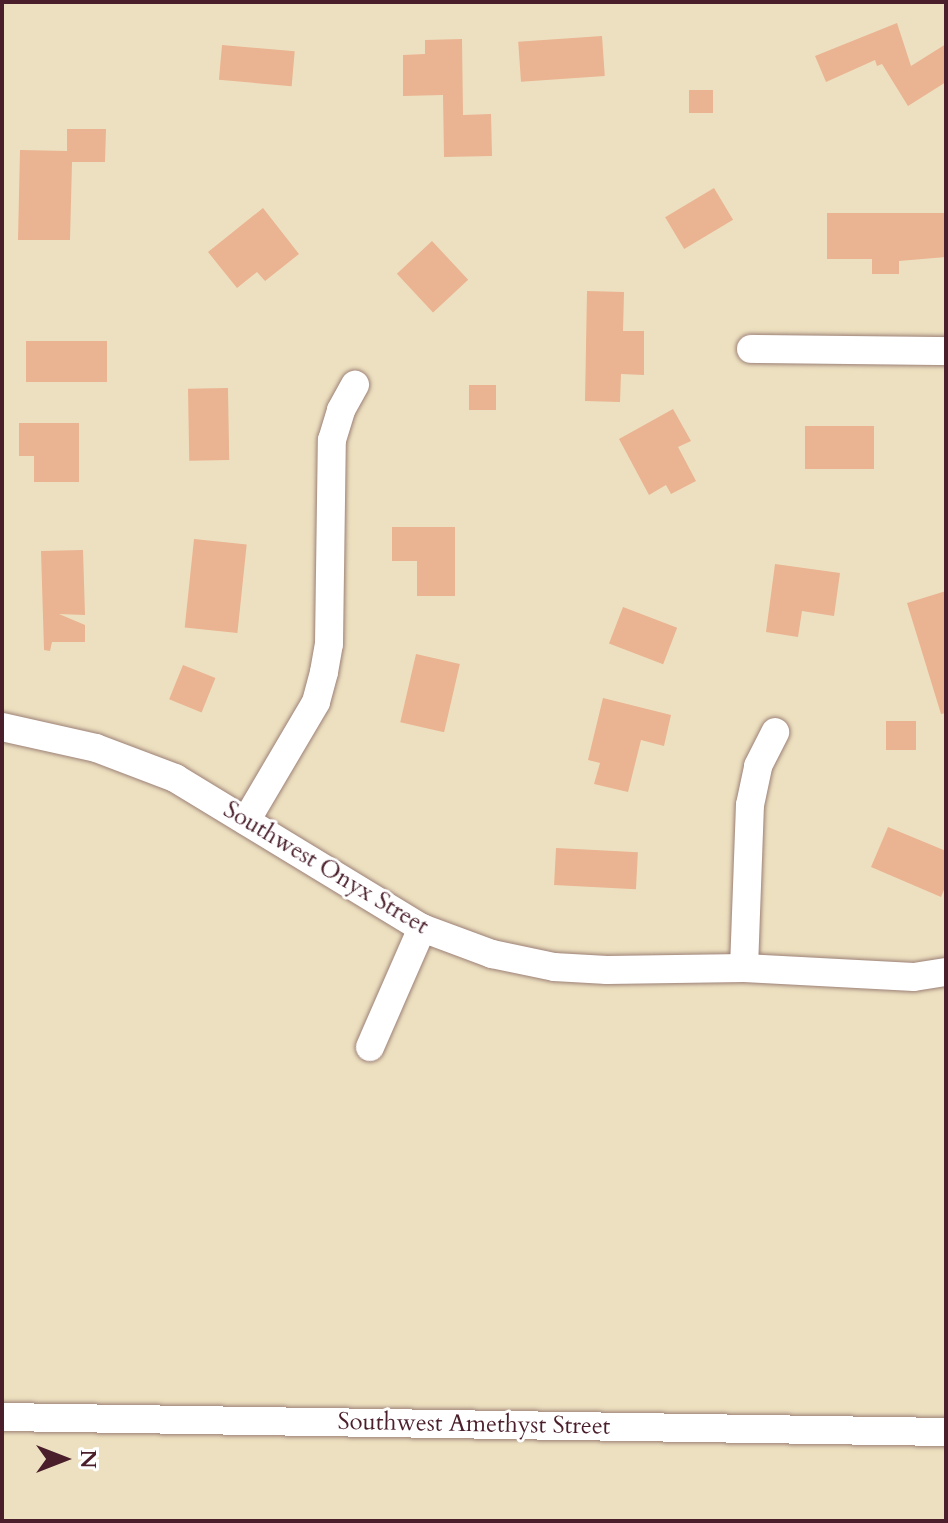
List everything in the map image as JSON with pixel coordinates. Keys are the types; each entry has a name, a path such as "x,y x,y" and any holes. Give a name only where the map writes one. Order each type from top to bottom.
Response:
{"street":[{"path":"751,349 946,351"},
{"path":"246,821 316,702 324,672 329,644 332,440 341,410 355,385"},
{"name":"Southwest Onyx Street","path":"2,727 96,748 175,778 422,928 492,954 554,967 744,968 914,977 946,972"},
{"path":"744,968 750,805 758,766 775,732"},
{"path":"370,1047 422,928"},
{"name":"Southwest Amethyst Street","path":"2,1417 946,1432"}],"building":[{"path":"897,23 911,66 946,44 946,82 908,106 882,64 877,66 875,60 826,82 815,56"},
{"path":"602,36 605,76 521,82 518,42"},
{"path":"462,39 463,115 491,114 492,156 444,157 443,95 403,96 403,55 425,54 425,40"},
{"path":"222,45 295,51 292,86 219,80"},
{"path":"689,90 713,90 713,113 689,113"},
{"path":"67,129 106,129 105,162 72,162 70,240 18,240 20,150 67,151"},
{"path":"714,188 733,220 684,249 665,217"},
{"path":"263,208 299,254 265,281 257,272 237,288 208,252"},
{"path":"827,213 946,213 946,257 899,261 899,274 872,274 872,259 827,259"},
{"path":"432,241 468,280 433,312 397,274"},
{"path":"587,291 624,292 623,331 644,331 644,375 621,374 620,402 585,401"},
{"path":"26,341 107,341 107,382 26,382"},
{"path":"469,385 496,385 496,410 469,410"},
{"path":"228,388 229,460 189,461 188,389"},
{"path":"673,409 691,441 678,447 696,481 671,494 666,485 649,495 619,439"},
{"path":"19,423 79,423 79,482 34,482 34,456 19,456"},
{"path":"805,426 874,426 874,469 805,469"},
{"path":"392,527 455,527 455,596 417,596 417,561 392,561"},
{"path":"194,539 247,545 237,633 185,628"},
{"path":"83,550 85,615 59,614 85,625 85,642 52,642 50,651 44,650 41,551"},
{"path":"775,564 840,573 834,616 802,611 798,637 766,632"},
{"path":"946,591 946,713 941,714 907,603"},
{"path":"623,607 677,628 663,664 609,643"},
{"path":"416,654 460,664 444,732 400,722"},
{"path":"183,665 215,678 202,712 169,699"},
{"path":"603,698 671,715 664,746 641,740 628,792 594,784 600,763 588,760"},
{"path":"886,721 916,721 916,750 886,750"},
{"path":"888,827 946,851 946,885 941,897 871,867"},
{"path":"556,848 638,852 636,889 554,885"}]}
